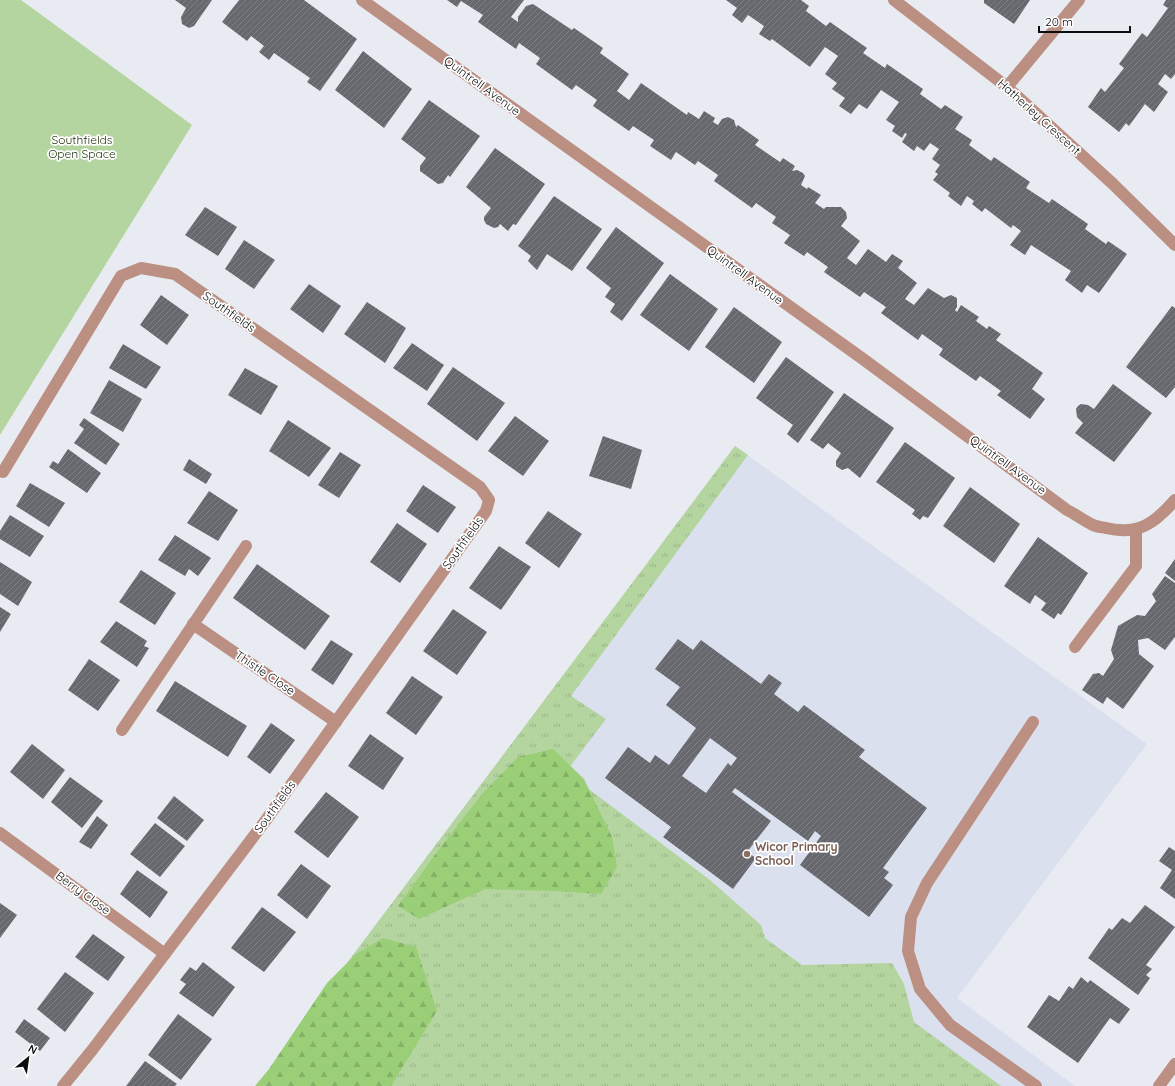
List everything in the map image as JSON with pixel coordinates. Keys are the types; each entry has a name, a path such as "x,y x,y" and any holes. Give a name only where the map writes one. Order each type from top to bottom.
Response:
{"street":[{"name":"Quintrell Avenue","path":"362,0 863,359 1068,510 1092,525 1116,531 1136,530 1152,523 1175,500"},
{"name":"Hatherley Crescent","path":"894,0 1007,88 1113,184 1175,245"},
{"path":"1007,88 1078,0"},
{"name":"Southfields","path":"3,472 121,276 141,268 175,274 480,487 489,500 486,511 266,820 93,1049 63,1086"},
{"path":"1076,647 1136,566 1136,530"},
{"path":"122,730 246,546"},
{"name":"Thistle Close","path":"193,624 336,722"},
{"path":"1033,722 927,883 911,917 908,951 920,989 950,1025 1036,1086"},
{"name":"Berry Close","path":"0,833 165,954"},
{"path":"1159,1086 1175,1064"}],"shaded area":[{"name":"Wicor Primary School","path":"735,446 1147,744 957,998 1075,1086 259,1086 347,963"}],"green space":[{"name":"Southfields Open Space","path":"0,0 21,0 192,125 0,435"},
{"path":"735,446 748,455 571,696 606,719 566,772 710,880 761,925 765,938 802,965 892,963 904,984 914,1022 1001,1086 259,1086 347,963"},
{"path":"553,749 584,779 612,837 617,867 601,894 485,889 419,919 398,906 482,794 518,757"},
{"path":"383,938 416,947 437,1011 391,1086 255,1086 269,1069 327,983 356,954"}],"building":[{"path":"175,0 212,0 194,26 189,28 182,24 181,17 186,8"},
{"path":"239,0 304,0 357,39 320,91 307,82 310,78 274,53 269,60 259,52 264,46 251,36 247,41 222,22"},
{"path":"447,0 524,0 511,17 518,22 518,17 526,6 533,4 572,30 574,28 603,48 600,53 629,74 617,91 629,100 641,83 687,115 688,112 699,119 704,111 715,118 713,122 718,125 722,119 728,117 734,120 736,127 738,125 759,140 755,145 780,162 783,158 795,166 792,171 797,170 803,173 805,176 801,185 807,189 808,187 821,195 815,203 824,209 826,207 841,207 846,212 847,218 841,226 860,241 847,258 856,265 868,249 886,262 892,254 903,261 898,268 917,283 905,299 914,305 928,288 944,298 951,295 957,298 957,307 955,310 957,312 961,305 979,317 976,321 987,329 989,326 1001,334 996,340 1043,373 1032,389 1045,399 1030,419 997,395 1001,391 980,376 976,381 939,355 943,349 922,334 918,340 881,313 886,307 864,292 860,297 824,272 828,267 807,252 804,256 784,243 790,235 772,223 776,217 756,203 752,208 714,181 718,175 698,161 695,165 676,152 671,160 650,146 654,140 633,126 629,131 593,106 597,100 576,85 572,90 536,64 540,58 519,43 516,49 478,22 483,15 461,1 457,7"},
{"path":"726,0 801,0 809,6 806,11 826,26 830,22 867,48 863,53 885,68 887,64 923,89 920,94 941,109 945,105 963,117 955,129 972,140 969,145 991,161 994,157 1030,182 1026,188 1049,203 1052,199 1088,224 1085,229 1106,244 1108,241 1127,254 1099,293 1087,285 1082,293 1065,280 1071,271 1031,245 1025,255 1010,245 1021,231 1013,225 1011,228 985,208 982,212 972,204 974,201 967,196 961,206 948,196 950,193 933,180 938,174 935,172 940,165 932,159 939,149 930,143 924,151 917,146 914,151 902,142 907,134 905,133 902,138 892,131 895,126 886,120 899,102 881,90 867,109 859,104 851,114 839,106 845,98 832,89 837,83 825,74 838,56 825,47 810,67 772,39 770,41 759,34 764,26 748,15 742,23 732,15 737,8"},
{"path":"984,0 1030,0 1014,24 984,3"},
{"path":"1166,0 1175,0 1175,74 1171,79 1165,74 1158,84 1168,92 1154,112 1145,104 1129,126 1126,123 1119,132 1088,107 1101,88 1105,92 1124,68 1119,64 1142,33 1147,37 1168,8 1163,5"},
{"path":"363,51 412,89 384,128 335,90"},
{"path":"429,100 480,136 450,177 448,175 443,183 438,184 420,171 420,166 426,158 401,139"},
{"path":"495,148 545,184 516,225 513,224 508,231 500,224 498,227 494,228 486,224 484,217 491,208 466,187"},
{"path":"554,196 602,229 572,271 547,254 537,270 528,261 531,256 518,246"},
{"path":"205,207 237,227 218,256 185,235"},
{"path":"616,227 664,263 622,321 610,312 615,304 605,297 611,288 586,268"},
{"path":"244,240 275,260 254,289 225,269"},
{"path":"670,274 718,309 689,351 640,315"},
{"path":"309,284 341,306 323,333 290,309"},
{"path":"161,295 189,315 167,345 140,325"},
{"path":"367,302 406,328 385,363 344,334"},
{"path":"1172,306 1175,308 1175,387 1166,398 1126,367"},
{"path":"734,307 782,342 754,383 705,347"},
{"path":"412,343 444,365 427,391 393,368"},
{"path":"123,344 161,367 146,389 109,368"},
{"path":"786,357 834,392 798,443 787,434 793,425 756,398"},
{"path":"453,367 505,403 477,441 427,404"},
{"path":"245,368 278,386 261,415 228,395"},
{"path":"109,380 142,399 123,432 90,413"},
{"path":"1113,384 1152,413 1114,462 1075,433 1083,423 1077,417 1076,409 1078,406 1081,404 1088,405 1094,409"},
{"path":"844,393 894,428 860,478 848,468 842,470 836,466 836,461 841,453 828,443 823,449 810,440"},
{"path":"515,416 549,441 523,476 488,451"},
{"path":"84,418 120,444 106,465 74,443 84,429 79,425"},
{"path":"288,420 331,448 309,477 269,451"},
{"path":"603,436 642,450 631,489 589,476"},
{"path":"905,442 955,478 928,518 923,516 920,520 912,514 915,510 876,482"},
{"path":"68,449 101,473 87,493 49,467 53,461 58,464"},
{"path":"340,452 361,465 339,498 318,485"},
{"path":"189,459 212,474 206,484 183,470"},
{"path":"30,483 65,503 49,527 16,506"},
{"path":"423,485 456,507 438,533 406,511"},
{"path":"970,487 1020,524 994,563 943,526"},
{"path":"209,491 238,510 218,541 187,523"},
{"path":"548,511 582,534 559,568 525,543"},
{"path":"10,515 44,536 30,557 0,539 0,531"},
{"path":"397,523 427,544 400,583 370,562"},
{"path":"175,535 211,558 198,576 189,569 185,576 158,560"},
{"path":"1038,537 1088,573 1061,615 1058,613 1054,619 1041,610 1046,603 1035,595 1030,604 1004,586"},
{"path":"499,546 531,567 501,610 469,588"},
{"path":"1175,559 1175,581 1165,573"},
{"path":"0,562 32,582 18,606 0,594"},
{"path":"257,564 330,616 305,650 233,598"},
{"path":"141,570 176,593 155,625 119,602"},
{"path":"1165,576 1175,583 1175,637 1165,650 1148,638 1138,640 1139,654 1154,666 1123,709 1107,697 1103,704 1082,690 1093,674 1099,673 1103,676 1114,659 1111,650 1118,626 1137,615 1145,616 1156,601 1152,594"},
{"path":"0,607 11,614 0,632"},
{"path":"453,609 487,632 457,675 423,651"},
{"path":"116,621 147,641 144,646 149,648 137,667 100,642"},
{"path":"678,639 693,650 701,640 761,684 769,674 782,683 774,694 798,712 804,705 865,750 859,757 927,808 883,868 889,872 884,878 893,885 869,917 800,865 821,836 815,831 808,841 735,788 732,792 771,821 747,852 756,858 733,889 663,837 671,827 605,778 628,747 650,763 655,755 669,765 696,728 666,705 680,687 655,669","holes":["710,738 737,758 731,766 728,763 706,793 682,776"]},
{"path":"331,640 353,654 333,685 311,670"},
{"path":"89,659 120,680 98,711 68,690"},
{"path":"412,676 443,697 416,735 386,713"},
{"path":"175,681 247,726 228,757 156,711"},
{"path":"271,723 295,740 270,774 247,757"},
{"path":"370,734 404,758 383,790 348,766"},
{"path":"32,744 65,770 43,799 10,772"},
{"path":"70,777 103,801 82,828 51,802"},
{"path":"326,792 359,817 328,858 294,832"},
{"path":"174,796 204,820 187,841 157,818"},
{"path":"97,816 108,825 91,849 79,842"},
{"path":"155,823 185,846 160,877 130,854"},
{"path":"1169,847 1175,851 1175,899 1160,888 1172,870 1159,861"},
{"path":"301,864 331,886 307,919 277,895"},
{"path":"137,870 168,892 150,918 120,894"},
{"path":"0,903 17,915 0,938"},
{"path":"1145,905 1175,927 1146,965 1152,969 1146,975 1150,978 1138,995 1088,958 1109,928 1112,930 1122,918 1130,923"},
{"path":"262,907 296,932 264,972 231,948"},
{"path":"93,934 125,957 108,981 75,957"},
{"path":"203,962 235,987 213,1017 179,993 186,984 180,980 190,967 196,971"},
{"path":"65,972 94,993 65,1032 37,1009"},
{"path":"1081,977 1088,983 1090,980 1130,1009 1119,1024 1110,1018 1078,1063 1027,1027 1049,995 1059,1001 1069,986 1073,989"},
{"path":"178,1014 212,1039 181,1080 148,1055"},
{"path":"24,1019 50,1038 40,1051 15,1032"},
{"path":"145,1061 177,1084 175,1086 126,1086"}],"place":[{"name":"Wicor Primary School","path":"747,854"}]}
